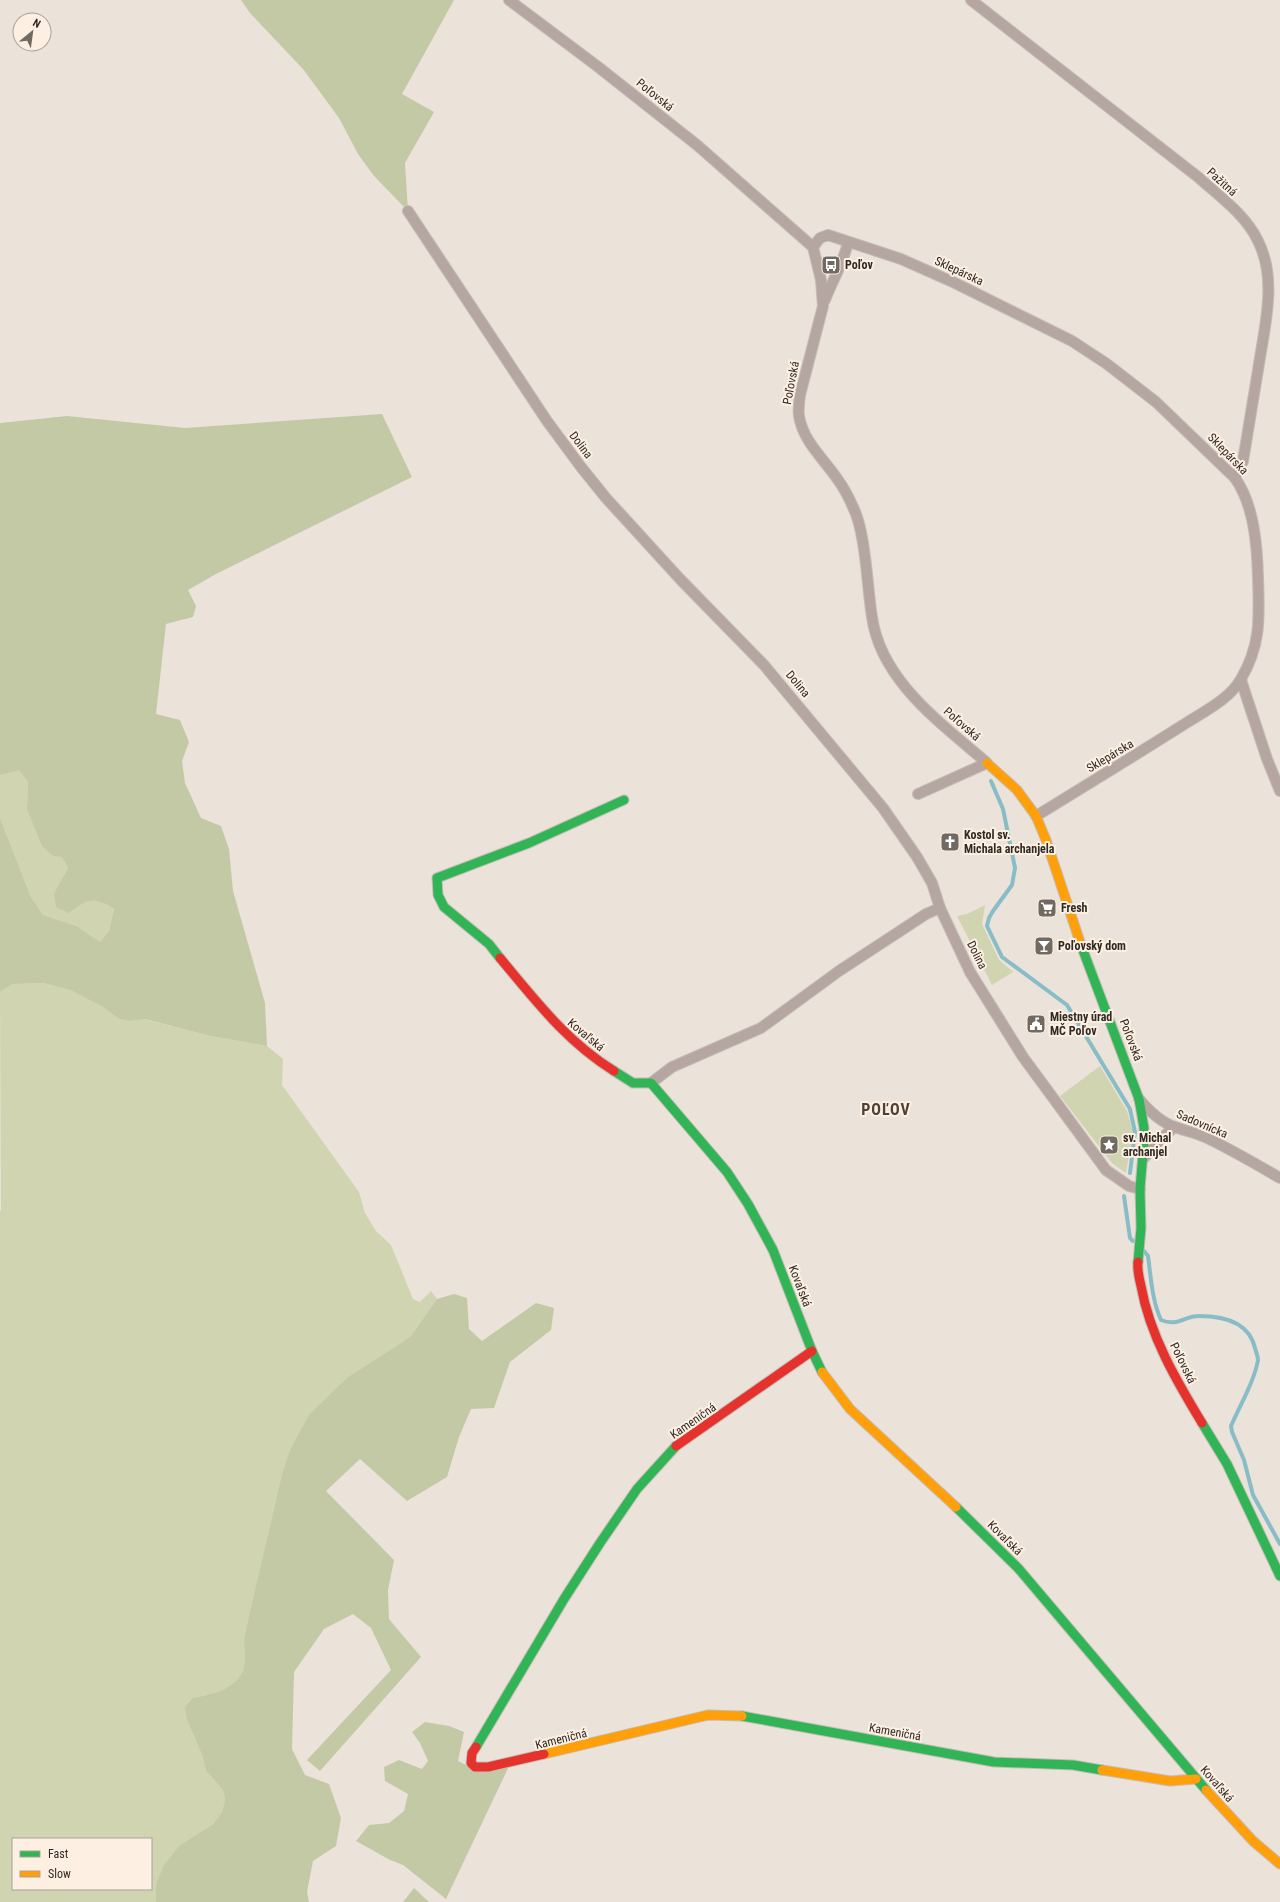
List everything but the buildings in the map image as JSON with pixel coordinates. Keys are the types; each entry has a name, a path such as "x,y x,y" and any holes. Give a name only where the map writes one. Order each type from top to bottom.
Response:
{"street":[{"name":"Poľovská","path":"509,0 597,66 697,145 813,247 821,280 823,306 800,395 799,417 802,427 814,448 838,480 854,508 861,535 872,618 877,642 885,659 900,680 932,714 1017,790 1036,816 1046,840 1079,940 1139,1099 1144,1128 1140,1189 1142,1216 1137,1257 1143,1298 1173,1376 1227,1464 1280,1576"},
{"name":"Pažitná","path":"971,0 1198,177 1228,204 1251,229 1259,241 1264,254 1268,276 1268,308 1243,460 1235,478"},
{"name":"Dolina","path":"408,211 547,421 581,467 606,498 680,579 764,664 883,808 932,883 940,908 970,972 1023,1057 1106,1170 1129,1186 1140,1189"},
{"name":"Sklepárska","path":"813,247 816,241 828,235 914,265 998,303 1072,341 1107,364 1156,402 1235,478 1242,489 1247,502 1257,553 1260,618 1254,650 1241,680 1233,691 1219,701 1140,753 1036,816"},
{"path":"823,306 832,280 845,256 848,242"},
{"path":"1241,680 1280,791"},
{"path":"918,794 987,763"},
{"name":"Kovaľská","path":"624,800 529,843 437,878 438,895 444,907 489,944 554,1023 591,1057 633,1083 651,1083 727,1172 748,1204 773,1250 812,1351 823,1374 850,1409 946,1497 1018,1568 1222,1809 1248,1836 1280,1864"},
{"path":"651,1083 672,1067 761,1028 839,971 926,914 940,908"},
{"name":"Sadovnícka","path":"1139,1099 1154,1115 1174,1127 1191,1131 1206,1137 1280,1178"},
{"path":"1143,1159 1174,1127"},
{"name":"Kameničná","path":"812,1351 676,1446 637,1489 564,1599 472,1753 471,1763 475,1767 488,1767 708,1715 749,1716 804,1728 994,1762 1073,1765 1170,1781 1196,1779"}],"green space":[{"path":"241,0 454,0 402,94 434,112 405,163 408,211 374,176 358,154 339,118 303,69 250,13"},
{"path":"382,414 412,477 216,574 188,590 196,606 193,617 166,624 156,714 180,720 189,742 182,761 185,783 201,818 221,826 229,849 233,891 265,1003 267,1046 210,1036 145,1019 130,1021 119,1019 103,1007 70,990 43,983 13,984 0,992 0,818 31,897 43,915 77,926 100,942 109,931 114,909 96,901 86,902 69,913 56,907 54,893 68,868 62,857 53,856 42,846 27,809 28,782 19,770 0,775 0,423 67,416 185,428"},
{"path":"19,769 28,782 27,809 62,857 68,868 54,893 69,912 81,904 91,901 101,902 114,909 109,931 100,942 77,926 43,915 31,897 0,818 0,775"},
{"path":"985,905 982,924 999,960 1013,972 992,985 957,916 967,914"},
{"path":"43,983 70,990 103,1007 119,1019 130,1021 144,1019 210,1036 267,1046 283,1059 282,1085 359,1192 365,1213 376,1231 391,1245 413,1299 420,1302 431,1291 437,1299 410,1337 348,1377 290,1450 244,1638 245,1658 243,1670 239,1677 228,1687 215,1693 193,1698 187,1720 202,1755 206,1771 223,1790 225,1800 222,1812 213,1824 180,1845 156,1884 156,1902 0,1902 0,992 13,984"},
{"path":"1100,1066 1127,1111 1133,1132 1126,1173 1112,1163 1060,1096"},
{"path":"454,1294 467,1298 469,1329 482,1341 536,1303 554,1308 551,1330 510,1362 494,1408 471,1409 459,1437 447,1477 407,1501 360,1459 326,1491 394,1560 388,1590 389,1619 421,1657 320,1771 307,1760 391,1670 371,1628 353,1614 324,1629 294,1672 292,1749 305,1775 329,1784 341,1818 336,1846 313,1861 307,1892 309,1902 156,1902 156,1884 164,1865 180,1845 213,1824 222,1812 225,1800 223,1790 206,1771 202,1755 187,1720 185,1707 193,1698 215,1693 228,1687 239,1677 243,1670 245,1658 244,1638 282,1475 290,1450 309,1415 348,1377 410,1337 437,1299"},
{"path":"425,1722 449,1726 464,1732 458,1761 470,1767 511,1762 446,1899 403,1865 390,1860 356,1841 369,1825 389,1823 404,1811 408,1794 385,1781 384,1767 399,1760 422,1769 428,1761 420,1743 412,1732"},
{"path":"414,1888 429,1902 403,1902"}],"waterway":[{"path":"991,781 1003,809 1015,868 1012,885 993,911 987,926 1002,957 1067,1005 1130,1109 1135,1132 1130,1173"},
{"path":"1124,1196 1130,1238 1133,1241"},
{"path":"1144,1251 1148,1256 1154,1297 1161,1320 1167,1322 1177,1322 1194,1316 1217,1317 1226,1319 1241,1326 1252,1339 1258,1360 1250,1385 1231,1426 1232,1432 1244,1460 1253,1495 1280,1544"}],"traffic: fast":[{"path":"500,958 489,944 444,907 438,895 437,878 529,843 624,800"},
{"path":"1081,945 1139,1099 1144,1128 1144,1141 1140,1189 1141,1228 1138,1262"},
{"path":"614,1071 633,1083 651,1083 727,1172 748,1204 773,1250 812,1351 822,1372"},
{"path":"1202,1423 1227,1464 1280,1576"},
{"path":"476,1747 564,1599 600,1543 637,1489 676,1446"},
{"path":"956,1507 1018,1568 1206,1790"},
{"path":"742,1716 994,1762 1073,1765 1102,1770"}],"traffic: slow":[{"path":"987,763 1017,790 1036,816 1046,840 1081,945"},
{"path":"822,1372 850,1409 956,1507"},
{"path":"544,1754 708,1715 742,1716"},
{"path":"1102,1770 1170,1781 1196,1779"},
{"path":"1206,1790 1253,1841 1280,1864"}],"traffic: jam":[{"path":"500,958 539,1005 566,1033 581,1047 614,1071"},
{"path":"1138,1262 1138,1274 1145,1304 1157,1340 1174,1374 1202,1423"},
{"path":"676,1446 812,1351"},
{"path":"476,1747 472,1753 471,1763 475,1767 488,1767 544,1754"}],"place":[{"name":"Poľov","path":"831,265"},
{"name":"Kostol sv. Michala archanjela","path":"950,842"},
{"name":"Fresh","path":"1047,908"},
{"name":"Poľovský dom","path":"1044,946"},
{"name":"Miestny úrad MČ Poľov","path":"1036,1024"},
{"name":"sv. Michal archanjel","path":"1109,1145"}],"district":[{"name":"POĽOV","path":"886,1109"}]}
